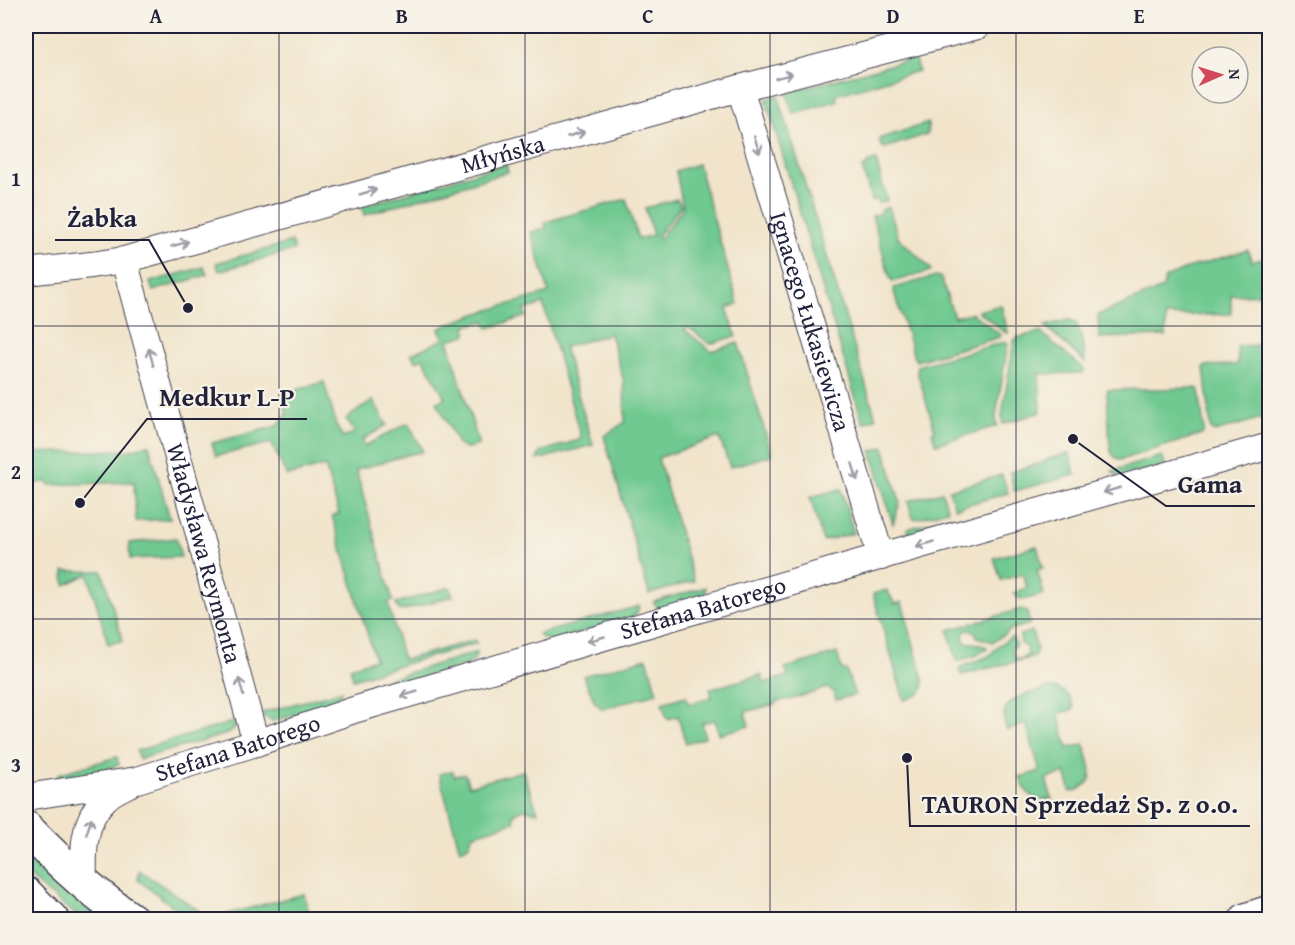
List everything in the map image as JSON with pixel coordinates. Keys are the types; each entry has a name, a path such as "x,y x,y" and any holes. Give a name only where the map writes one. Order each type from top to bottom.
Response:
{"main road":[{"path":"26,828 84,884 132,920"},
{"path":"26,894 52,920"},
{"path":"1246,920 1269,912"}],"street":[{"name":"Młyńska","path":"26,272 91,266 124,260 740,88 978,26"},
{"name":"Ignacego Łukasiewicza","path":"740,88 881,556"},
{"name":"Władysława Reymonta","path":"124,260 256,743"},
{"name":"Stefana Batorego","path":"26,797 137,780 357,709 881,556 1269,446"},
{"name":"Stefana Batorego","path":"84,884 84,849 92,816 106,797 137,780"}],"green space":[{"path":"915,60 918,71 836,95 837,101 793,114 787,94 789,92"},
{"path":"778,95 876,418 863,423 766,100"},
{"path":"928,123 928,134 882,147 879,140 881,138"},
{"path":"876,160 887,201 878,203 877,199 872,201 862,168 868,166 867,163"},
{"path":"506,164 508,172 364,215 362,206"},
{"path":"698,164 738,304 727,308 736,336 710,344 688,327 685,330 711,351 738,343 772,455 730,467 719,437 658,458 694,581 649,594 604,436 625,422 624,382 610,334 564,347 593,445 537,460 540,452 579,440 581,437 543,304 524,310 526,316 524,317 489,328 485,321 466,326 466,335 448,340 479,445 465,448 458,444 437,402 445,398 423,358 416,361 411,354 444,339 439,329 452,323 549,293 531,232 546,228 545,222 626,199 638,239 653,235 645,208 677,199 681,206 656,237 659,239 683,208 676,171"},
{"path":"889,207 898,237 931,271 892,282 872,216"},
{"path":"292,242 294,250 219,271 216,263"},
{"path":"1248,250 1252,261 1269,256 1269,294 1231,295 1231,314 1166,316 1166,336 1099,338 1098,315 1163,288 1165,278 1191,267"},
{"path":"204,267 207,275 153,291 150,282"},
{"path":"936,276 941,278 954,317 972,313 1001,335 1000,337 916,361 894,288"},
{"path":"1001,305 1008,333 978,311"},
{"path":"1068,320 1073,321 1079,328 1085,362 1045,326"},
{"path":"1040,332 1084,369 1083,373 1039,374 1041,412 1003,424 1002,415 1014,341 1017,338"},
{"path":"1008,343 996,416 997,426 936,444 932,432 935,431 917,366"},
{"path":"1261,345 1263,347 1265,417 1215,432 1211,429 1204,367 1236,365 1238,346"},
{"path":"324,382 336,425 343,438 355,432 346,419 373,400 387,425 362,440 365,446 409,424 422,449 422,452 356,470 393,601 388,603 403,660 475,640 477,643 353,679 350,667 375,659 332,516 339,514 325,466 287,476 271,443 216,456 212,443 277,426 287,414 283,394"},
{"path":"1197,388 1203,434 1120,460 1113,455 1110,446 1108,390"},
{"path":"149,445 170,519 136,521 134,482 49,485 48,482 26,486 26,453 129,450"},
{"path":"884,447 900,502 893,524 871,451"},
{"path":"1070,453 1075,475 1014,491 1010,472"},
{"path":"1162,456 1166,467 1117,476 1112,471"},
{"path":"1002,475 1008,493 955,508 949,490"},
{"path":"841,489 854,533 823,541 810,497"},
{"path":"942,492 948,510 913,518 908,501"},
{"path":"952,516 955,528 910,540 907,529"},
{"path":"176,538 181,557 130,559 129,543"},
{"path":"1037,546 1043,568 1037,570 1044,594 1023,599 1013,593 1027,588 1023,574 1001,580 994,558"},
{"path":"64,571 102,571 123,641 108,644 88,574 65,585"},
{"path":"450,587 453,596 402,611 398,609 396,603"},
{"path":"706,587 702,598 663,609 657,607 653,602"},
{"path":"887,590 895,604 902,602 924,682 921,693 904,700 873,594"},
{"path":"639,606 632,618 552,641 538,634"},
{"path":"1021,609 1027,612 1030,624 1012,629 993,642 977,637 976,633 971,630 965,631 964,641 987,647 987,649 975,656 957,661 948,630"},
{"path":"1032,631 1037,650 1034,657 961,675 959,668 989,656 999,645 1012,637 1016,644 1012,652 1015,657 1021,659 1028,655 1028,651 1021,644 1020,635"},
{"path":"477,652 474,661 469,664 370,693 359,688"},
{"path":"837,653 842,670 846,670 855,695 836,700 833,691 828,688 776,702 776,704 745,712 749,726 719,734 715,720 702,723 705,738 686,743 678,716 667,719 662,703 686,696 689,704 712,697 710,689 761,675 764,683 788,676 785,668"},
{"path":"647,658 657,693 602,709 595,702 583,676"},
{"path":"1047,688 1061,690 1071,699 1074,709 1058,714 1068,748 1084,744 1091,773 1087,784 1071,792 1065,773 1046,779 1052,799 1045,800 1031,796 1020,777 1040,771 1026,724 1007,730 1004,717 1009,703 1014,699"},
{"path":"341,691 339,699 333,704 273,721 261,713"},
{"path":"236,721 230,733 139,759 136,751"},
{"path":"117,757 119,765 60,782 58,774"},
{"path":"453,771 454,776 465,774 469,786 523,771 538,812 523,809 514,814 514,822 472,835 470,844 460,850 439,774"},
{"path":"26,853 72,896 101,919 81,919 32,880 26,873"},
{"path":"139,870 203,913 215,917 304,894 311,919 190,919 138,880"}],"place":[{"name":"Żabka","path":"188,308"},
{"name":"Gama","path":"1073,439"},
{"name":"Medkur L-P","path":"80,503"},
{"name":"TAURON Sprzedaż Sp. z o.o.","path":"907,758"}]}
